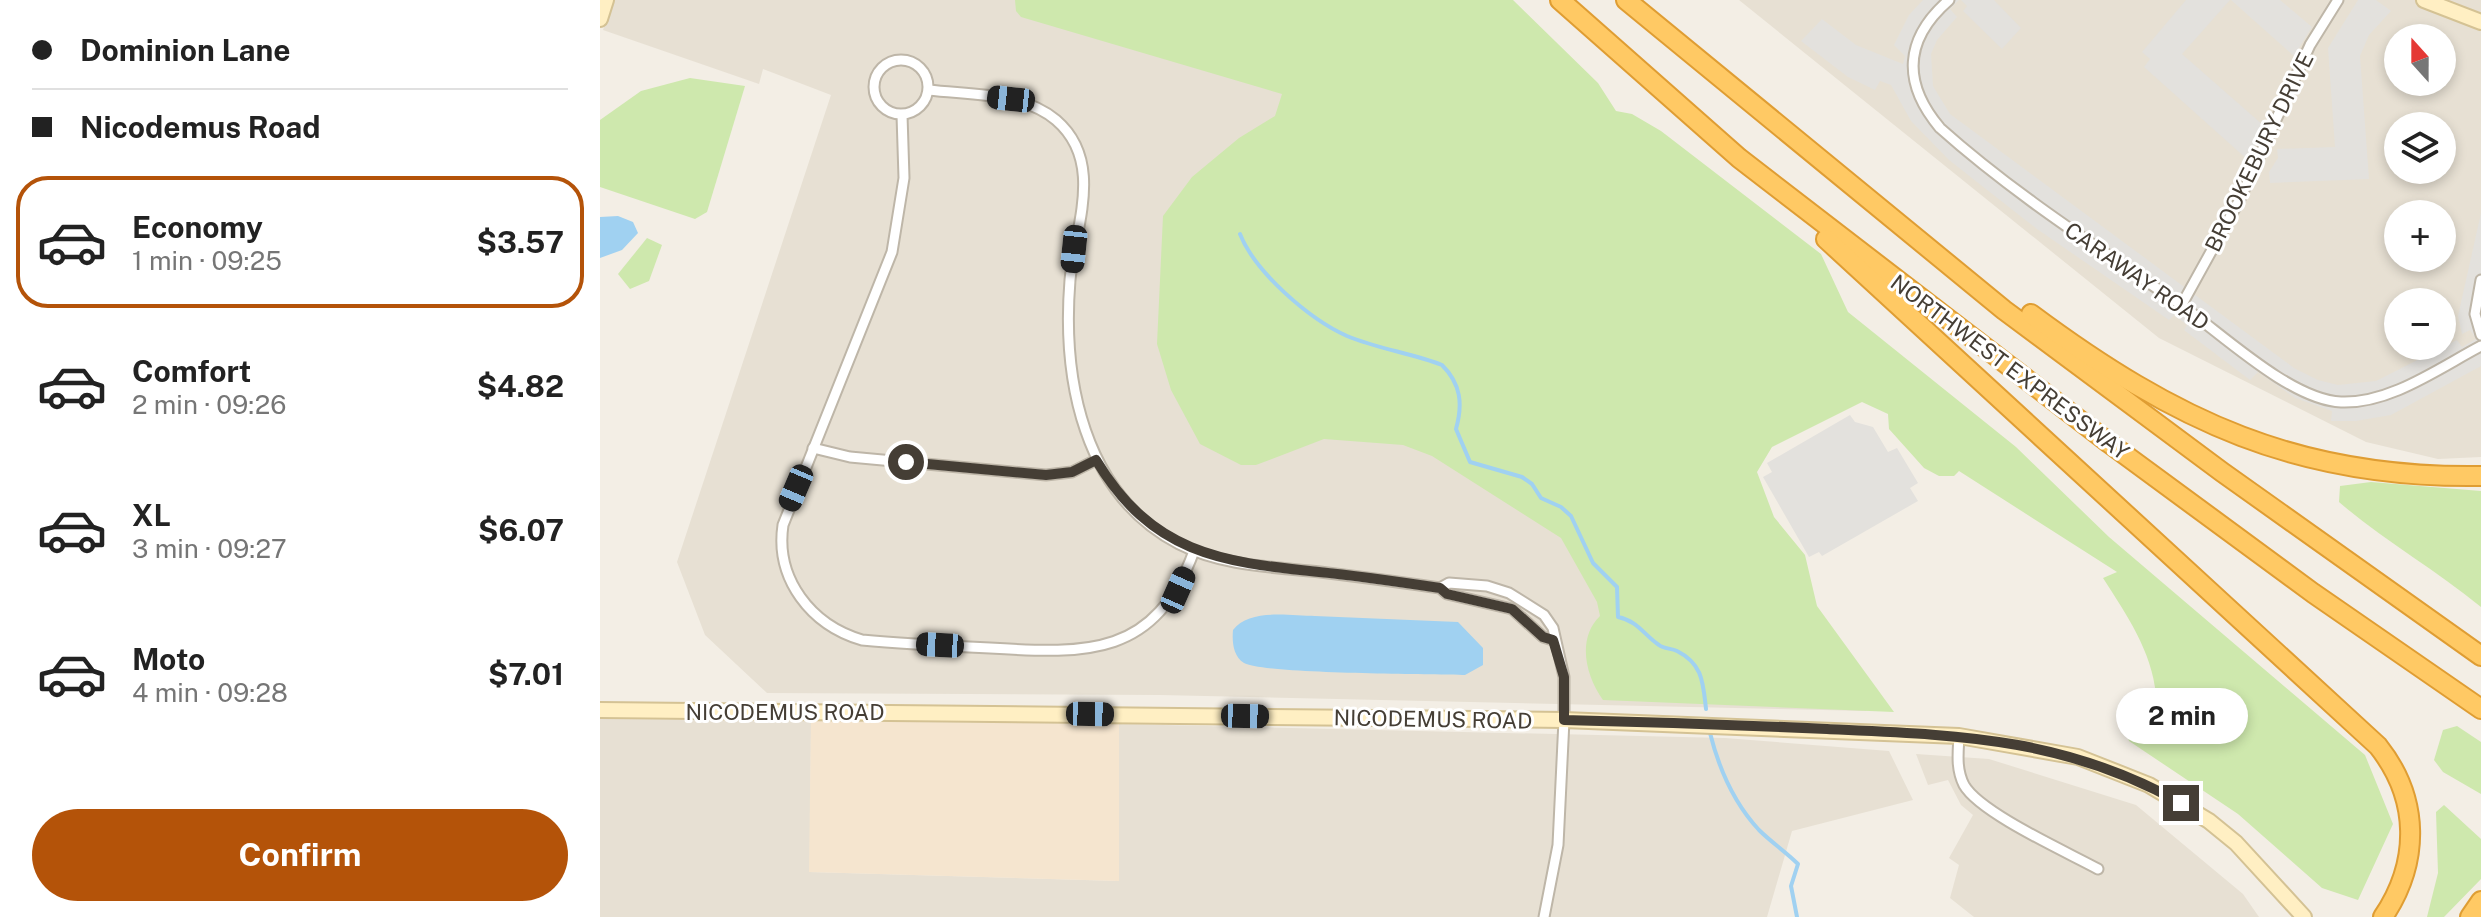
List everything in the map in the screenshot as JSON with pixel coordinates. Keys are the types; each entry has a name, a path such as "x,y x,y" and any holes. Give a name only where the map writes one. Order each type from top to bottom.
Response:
{"highway":[{"name":"NORTHWEST EXPRESSWAY","path":"1560,0 1739,158 2109,443 2313,593 2481,709"},
{"name":"NORTHWEST EXPRESSWAY","path":"1626,0 1910,235 2135,409 2481,656"},
{"path":"1739,158 2378,746 2404,790 2412,843 2404,882 2383,917"},
{"path":"1910,235 2011,299 2117,375 2205,423 2304,458 2354,468 2399,475 2481,476"},
{"path":"2470,917 2481,901"}],"street":[{"path":"600,19 606,0"},
{"name":"CARAWAY ROAD","path":"1949,0 1926,23 1914,56 1914,83 1926,112 1953,140 2047,214 2302,390 2339,402 2363,401 2387,394 2481,346"},
{"name":"BROOKEBURY DRIVE","path":"2181,306 2239,201 2310,45 2338,0"},
{"path":"2424,0 2481,22"},
{"path":"894,61 909,61 924,72 929,90 919,109 902,115 890,112 878,101 874,84 881,70 894,61"},
{"path":"929,90 1029,104 1056,119 1074,143 1086,186 1070,284 1079,408 1096,460 1120,497 1137,514 1194,551 1252,565 1440,588 1447,594 1512,609 1543,637 1553,640"},
{"path":"902,115 904,178 892,252 787,508 781,539 782,554 792,584 807,606 831,628 862,640 1060,652 1100,648 1133,635 1165,608 1178,590 1194,551"},
{"path":"2481,280 2475,314 2481,335"},
{"path":"813,448 850,457 1046,475 1072,472 1096,460"},
{"path":"1440,588 1449,583 1487,586 1520,598 1544,615 1553,628 1553,640 1564,677 1564,720 1558,845 1544,917"},
{"name":"NICODEMUS ROAD","path":"600,710 1564,720 1959,736 2078,757 2149,785 2209,821 2236,843 2304,917"},
{"path":"1959,736 1958,770 1970,794 1997,814 2098,869"}],"shaded area":[{"path":"613,0 1283,0 1867,711 1160,695 767,693 705,635 677,562 831,95 763,69 759,84 603,30"},
{"path":"1739,0 2481,0 2481,457 2438,459 2366,442 2159,338"},
{"path":"1923,0 1959,0 1950,9 1957,17 1937,40 1931,54 1933,86 1950,114 2294,368 2318,380 2338,385 2376,381 2417,360 2456,360 2456,341 2462,347 2476,339 2470,330 2462,334 2458,316 2481,213 2481,366 2391,415 2356,421 2331,421 2332,411 2295,398 2258,372 2250,380 2184,330 2187,325 2174,315 2169,320 2037,229 1949,160 1911,121 1891,85 1880,81 1875,90 1848,77 1801,41 1822,19 1856,45 1903,64 1905,56 1894,45 1909,15"},
{"path":"1961,0 1994,0 2021,28 2002,49 1963,11 1967,6"},
{"path":"2186,0 2230,0 2182,54 2263,125 2249,161 2144,67 2150,59 2142,52"},
{"path":"2231,0 2280,0 2312,27 2294,56"},
{"path":"2358,0 2376,0 2391,11 2369,35 2360,56 2369,179 2270,183 2269,172 2278,158 2277,149 2335,147 2328,48"},
{"path":"1850,415 1855,422 1873,427 1888,452 1897,448 1918,483 1910,488 1918,501 1822,556 1819,552 1809,557 1763,477 1772,472 1767,463"},
{"path":"600,719 811,721 810,872 1119,881 1119,724 1725,738 1889,751 1913,800 1792,831 1767,917 600,917"},
{"path":"811,721 1119,724 1119,881 809,872"},
{"path":"1916,754 1989,759 2136,805 2243,894 2259,917 1974,917 1950,898 1959,865 1949,858 1973,815 1961,805 1948,780 1928,785"}],"green space":[{"path":"1015,0 1513,0 1598,83 1616,111 1632,114 1661,131 1821,254 1848,312 2016,447 2109,537 2365,755 2393,824 2358,900 2322,888 2238,814 2129,741 2124,726 2129,712 2156,695 2144,648 2103,578 2117,572 1959,471 1954,476 1939,476 1924,468 1889,429 1888,414 1862,402 1772,447 1757,472 1774,517 1805,555 1817,606 1894,712 1603,700 1592,679 1586,657 1588,635 1600,616 1597,602 1561,538 1432,456 1403,445 1324,439 1256,465 1241,465 1200,444 1171,390 1157,344 1163,216 1192,177 1239,138 1275,116 1282,94 1021,17 1016,11"},
{"path":"690,78 745,86 707,212 695,219 600,187 600,120 641,91"},
{"path":"647,238 662,245 649,281 630,289 618,274"},
{"path":"2371,482 2481,491 2481,607 2339,502 2340,486"},
{"path":"2457,726 2481,742 2481,794 2443,772 2434,760 2443,730"},
{"path":"2444,805 2481,839 2481,879 2444,917 2427,917 2438,873 2436,812"}],"water":[{"path":"618,216 633,222 638,233 622,250 600,258 600,217"},
{"path":"1259,616 1458,622 1483,648 1483,665 1465,675 1258,667 1240,660 1233,644 1233,630 1240,623"}],"waterway":[{"path":"1240,234 1247,249 1270,278 1316,318 1347,336 1442,365 1457,387 1460,403 1456,429 1470,462 1522,477 1532,484 1541,498 1561,507 1571,516 1593,563 1617,587 1618,617 1636,625 1661,646 1677,651 1692,662 1700,675 1706,709"},
{"path":"1710,733 1723,772 1742,808 1759,830 1798,864 1791,886 1797,917"}],"route":[{"path":"906,462 1046,475 1072,472 1096,460 1120,497 1137,514 1157,530 1194,551 1252,565 1440,588 1447,594 1512,609 1543,637 1553,640 1564,677 1564,720 1842,730 2010,742 2110,767 2181,803"}]}
